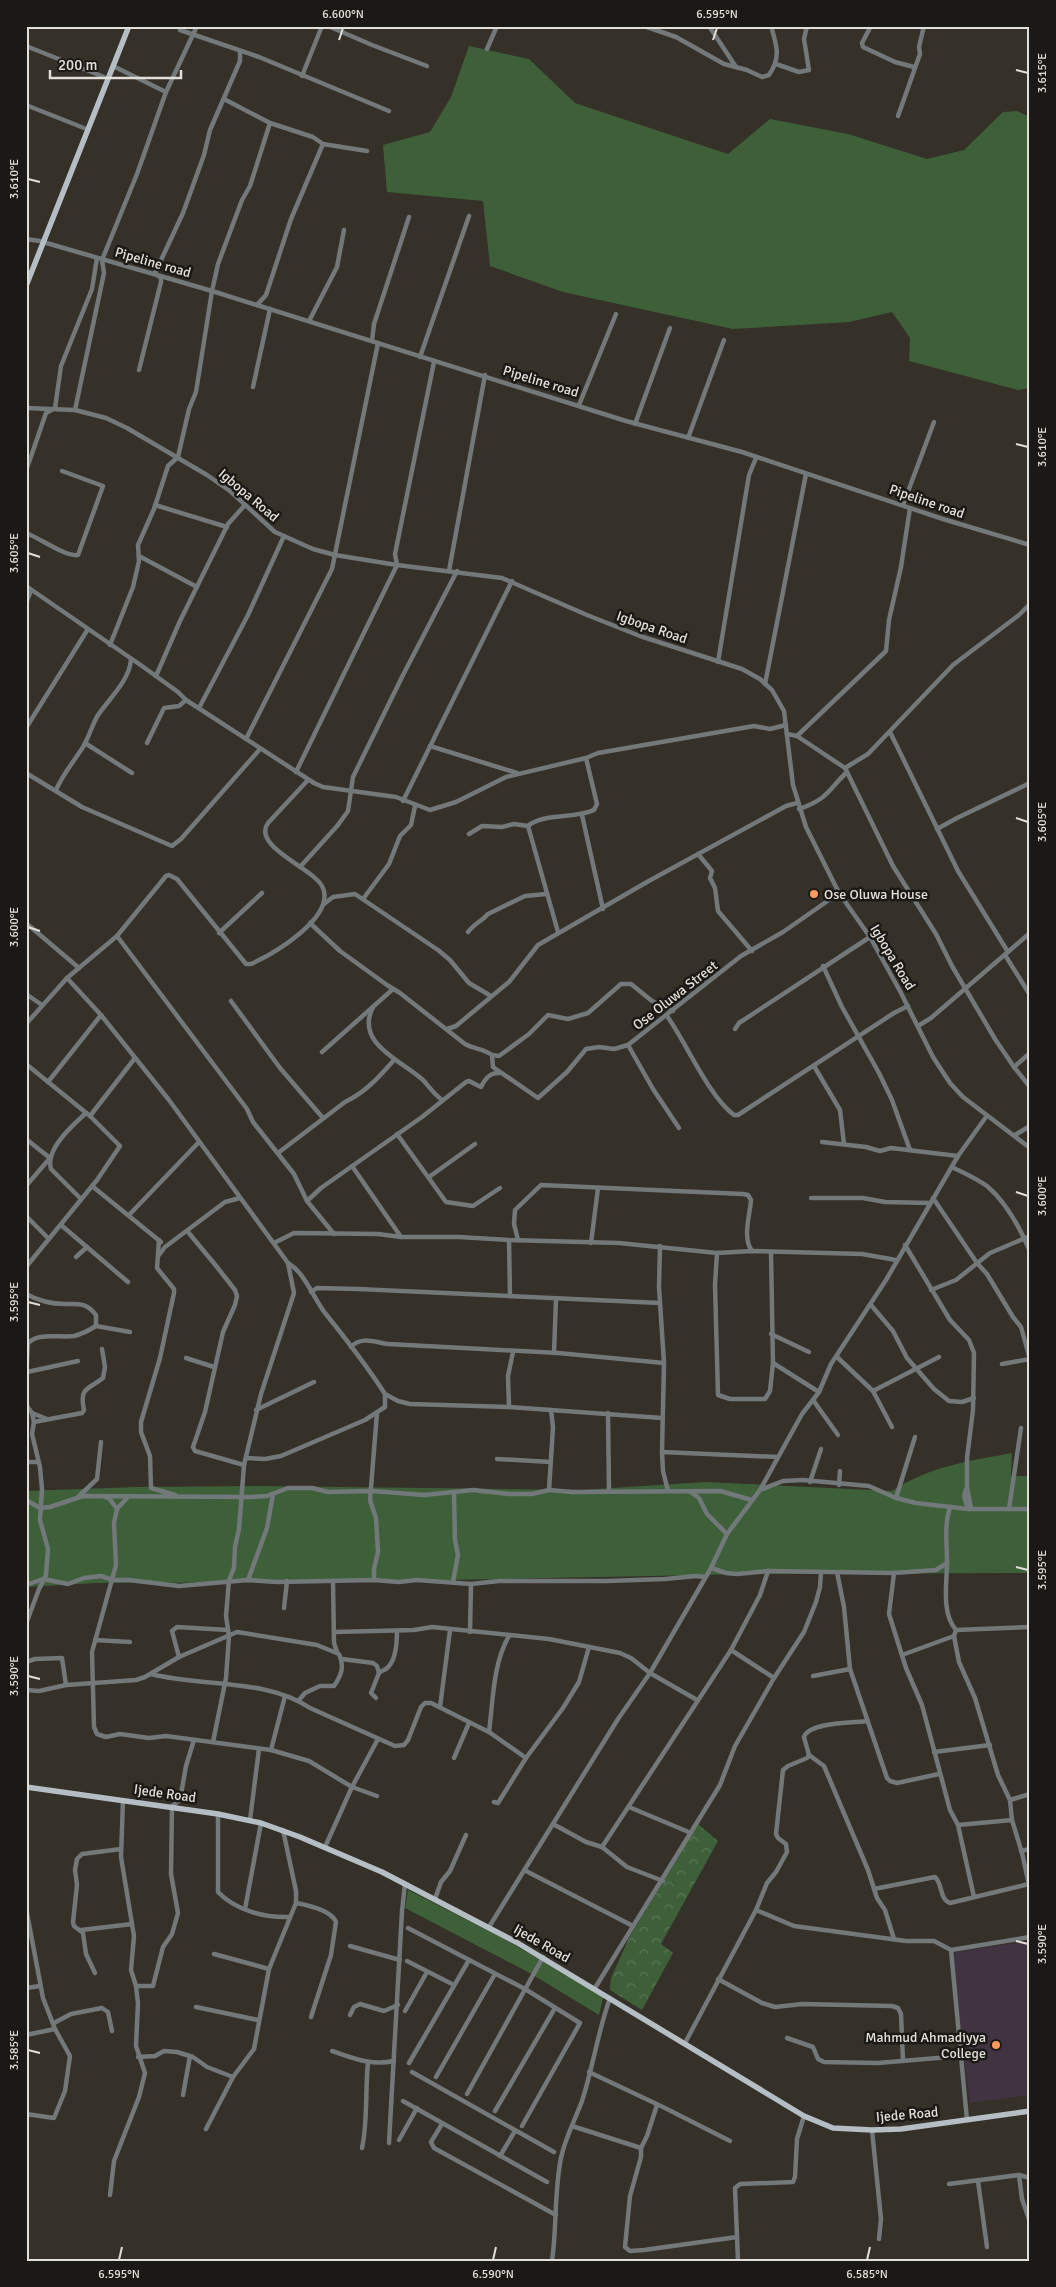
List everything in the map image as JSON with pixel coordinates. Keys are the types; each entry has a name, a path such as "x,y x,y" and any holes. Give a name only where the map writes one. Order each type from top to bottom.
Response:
{"main road":[{"path":"26,286 124,26"},
{"path":"26,275 129,26"},
{"name":"Ijede Road","path":"26,1787 172,1806 250,1820 283,1830 325,1847 405,1884 489,1927 595,1988 804,2116 833,2128 901,2129 1030,2111"}],"street":[{"path":"26,471 46,413 55,408 61,366 90,295 99,259 137,174 166,92 197,26"},
{"path":"302,76 322,26"},
{"path":"328,26 372,46 428,66"},
{"path":"487,49 497,26"},
{"path":"645,26 676,37 724,64 762,77 768,75 776,64 776,47 772,26"},
{"path":"709,26 736,67"},
{"path":"776,64 799,72 809,70 804,38 807,26"},
{"path":"871,26 862,43 863,47 895,62 914,67"},
{"path":"898,116 920,54 918,47 924,26"},
{"path":"180,30 260,57 389,111"},
{"path":"26,46 104,77"},
{"path":"139,370 161,282 161,278 155,273 185,206 204,154 210,130 240,61 240,51"},
{"path":"113,66 166,92"},
{"path":"224,99 270,124 313,137 323,144 367,151"},
{"path":"26,105 84,128"},
{"path":"110,645 133,587 139,556 138,545 168,466 178,457 189,409 196,392 212,290 218,264 242,200 250,186 270,124"},
{"path":"257,305 266,295 291,219 323,144"},
{"path":"420,357 469,216"},
{"path":"372,341 374,324 408,217"},
{"path":"309,321 337,267 344,230"},
{"name":"Pipeline road","path":"26,239 212,290 434,362 485,376 635,424 742,452 910,508 1030,545"},
{"path":"75,410 104,273 99,259"},
{"path":"253,387 270,309"},
{"path":"579,405 616,314"},
{"path":"635,424 670,328"},
{"path":"688,438 724,340"},
{"path":"246,739 332,568 378,343"},
{"path":"296,772 396,565 395,554 434,362"},
{"path":"449,571 485,376"},
{"name":"Igbopa Road","path":"26,408 75,410 106,418 208,475 245,505 268,527 284,536 335,555 396,565 491,575 512,581 551,600 631,633 742,669 765,684 780,702 786,725 792,785 797,803 839,893 870,937 908,1006 933,1057 950,1083 970,1104 1030,1148"},
{"path":"902,505 934,422"},
{"path":"718,662 750,475 756,458"},
{"path":"26,534 40,538 67,553 78,555 103,486 62,471"},
{"path":"765,684 806,474"},
{"path":"155,504 227,527"},
{"path":"156,676 227,527 245,505"},
{"path":"798,736 886,651 889,620 901,567 910,508"},
{"path":"199,708 248,615 284,536"},
{"path":"139,556 197,587"},
{"path":"300,867 329,836 348,811 353,778 403,675 458,572"},
{"path":"403,801 512,581"},
{"path":"26,586 156,676 186,700 308,780 323,787 380,794 425,810 436,810 476,792 492,782 518,773 621,748 703,736 754,726 770,729 786,725"},
{"path":"26,602 31,591"},
{"path":"800,810 820,801 846,770 868,754 890,732 901,717 920,701 953,665 1028,608"},
{"path":"26,728 88,629"},
{"path":"56,790 64,774 85,743 95,720 113,696 129,668 131,659"},
{"path":"147,743 164,708 180,706 186,700"},
{"path":"890,732 958,871 1030,994"},
{"path":"787,734 798,736 846,770 893,866 936,934 952,966 1014,1067 1030,1087"},
{"path":"85,743 99,754 132,773"},
{"path":"430,746 518,773"},
{"path":"26,773 82,807 172,846 181,839 260,749"},
{"path":"469,834 482,826 502,827 514,824 528,826 532,823 555,817 582,815 594,810 597,804 586,758"},
{"path":"308,780 268,823 264,832 265,837 278,851 323,886 324,904"},
{"path":"937,829 1030,783"},
{"path":"447,1029 459,1023 509,982 538,945 558,932 603,909 778,810 797,803"},
{"path":"363,899 389,864 400,836 411,825 415,806"},
{"path":"582,815 603,909"},
{"path":"528,826 558,932"},
{"path":"698,854 712,871 710,878 715,888 718,911 752,951"},
{"path":"26,1024 67,978 117,936 166,876 169,875 177,879 218,933 246,964 290,942 310,923 330,898 351,893 363,899 438,950 450,960 469,983 491,996"},
{"path":"218,933 262,893"},
{"name":"Ose Oluwa Street","path":"504,1074 531,1095 538,1098 567,1072 586,1049 599,1047 614,1049 628,1046 741,956 752,951 839,893"},
{"path":"468,932 476,922 525,896 546,894"},
{"path":"26,923 79,968"},
{"path":"310,923 340,952 472,1048 488,1052 492,1055 499,1056 529,1034 548,1015 568,1019 588,1012 621,984 631,984 652,1001 673,1011"},
{"path":"918,1026 931,1018 966,989 1030,933"},
{"path":"117,936 246,1109 253,1122 294,1174 307,1201 334,1234"},
{"path":"735,1029 739,1023 823,966 870,937"},
{"path":"823,966 842,1007 860,1035 892,1100 910,1150"},
{"path":"67,978 102,1015 169,1100 288,1263 300,1273 311,1292 385,1394 398,1401 410,1404 509,1407 662,1418"},
{"path":"322,1052 393,989"},
{"path":"26,994 42,1005"},
{"path":"231,1000 280,1068 323,1118"},
{"path":"667,1016 683,1039 705,1079 734,1115 738,1115 894,1013 908,1006"},
{"path":"372,1007 367,1020 372,1038 394,1060 423,1080 432,1093 442,1100"},
{"path":"48,1082 102,1015"},
{"path":"628,1046 650,1085 679,1128"},
{"path":"1014,1067 1030,1053"},
{"path":"492,1055 492,1067 504,1074"},
{"path":"26,1186 50,1158 60,1142 88,1115 135,1058"},
{"path":"278,1153 323,1118 375,1082 394,1060"},
{"path":"26,1064 88,1115 120,1146 92,1186 26,1266"},
{"path":"814,1066 840,1110 844,1144"},
{"path":"307,1201 466,1082 469,1081 481,1086 486,1078 495,1072 504,1074"},
{"path":"489,1927 618,1719 650,1673 711,1568 727,1534 760,1490 812,1400 819,1392 831,1364 871,1305 958,1156 986,1116"},
{"path":"1014,1135 1030,1126"},
{"path":"397,1134 446,1202 474,1206 500,1188"},
{"path":"26,1139 50,1158 51,1169 81,1198"},
{"path":"128,1215 199,1142"},
{"path":"822,1142 880,1151 891,1148 958,1156"},
{"path":"429,1177 475,1144"},
{"path":"352,1166 401,1237"},
{"path":"952,1167 987,1186 1010,1212 1027,1237 1030,1250"},
{"path":"92,1186 159,1240 165,1247"},
{"path":"518,1240 514,1224 515,1210 539,1186 748,1195 751,1200 747,1237 748,1246 752,1251"},
{"path":"591,1244 598,1188"},
{"path":"158,1256 165,1247 188,1232 225,1202 240,1198"},
{"path":"811,1198 863,1198 884,1202 932,1201"},
{"path":"932,1201 986,1274 1013,1318 1021,1327 1030,1359 1002,1364"},
{"path":"26,1216 49,1239"},
{"path":"61,1225 128,1282"},
{"path":"188,1232 223,1274 237,1296 237,1301 223,1332 214,1367 206,1412 193,1447 195,1452 206,1456 244,1465"},
{"path":"274,1243 294,1233 378,1234 401,1237 459,1237 660,1246 717,1253 752,1251 862,1254 896,1260"},
{"path":"931,1290 956,1280 995,1250 1027,1237"},
{"path":"143,1496 151,1488 150,1456 142,1432 141,1422 160,1358 174,1293 174,1289 157,1268 159,1240"},
{"path":"509,1240 510,1296"},
{"path":"905,1245 950,1320 969,1340 974,1353 974,1398 967,1458 967,1488 970,1509"},
{"path":"660,1246 660,1303 664,1363 662,1452 663,1471 668,1491"},
{"path":"76,1257 86,1247"},
{"path":"717,1253 715,1284 718,1395 730,1399 765,1399 770,1391 772,1363 770,1252"},
{"path":"213,1742 225,1685 229,1636 226,1616 229,1580 234,1565 239,1529 244,1465 256,1410 294,1293 288,1263"},
{"path":"311,1292 317,1288 358,1289 660,1303"},
{"path":"26,1294 43,1301 64,1304 78,1302 85,1305 96,1314 96,1326"},
{"path":"554,1353 556,1299"},
{"path":"871,1305 884,1319 897,1338 907,1358 934,1389 949,1401 962,1402 974,1398"},
{"path":"26,1380 28,1372 28,1343 35,1338 77,1335 87,1332 96,1326 130,1332"},
{"path":"771,1334 809,1352"},
{"path":"351,1347 358,1341 363,1340 388,1344 554,1353 664,1363"},
{"path":"34,1422 82,1414 84,1410 81,1397 84,1390 104,1378 105,1367 102,1349"},
{"path":"509,1407 508,1376 512,1352"},
{"path":"837,1357 873,1391 892,1427"},
{"path":"873,1391 939,1357"},
{"path":"186,1358 214,1367"},
{"path":"28,1372 78,1360"},
{"path":"772,1363 819,1392"},
{"path":"256,1410 314,1382"},
{"path":"246,1458 265,1459 281,1456 377,1413 385,1407 385,1394"},
{"path":"26,1396 27,1406 32,1413 34,1422 32,1434 42,1489 40,1520 48,1549 47,1571 26,1624"},
{"path":"812,1400 838,1435"},
{"path":"549,1490 553,1427 551,1410"},
{"path":"32,1413 48,1419"},
{"path":"374,1580 374,1569 378,1552 376,1518 370,1500 377,1413"},
{"path":"608,1413 609,1491"},
{"path":"1009,1509 1021,1428"},
{"path":"896,1498 915,1437"},
{"path":"78,1497 97,1479 98,1448 101,1442"},
{"path":"810,1482 821,1449"},
{"path":"662,1452 778,1457"},
{"path":"497,1459 551,1462"},
{"path":"26,1462 38,1462"},
{"path":"839,1485 840,1471"},
{"path":"760,1490 783,1481 869,1486 896,1498 916,1503 970,1509 1030,1509"},
{"path":"151,1488 179,1496"},
{"path":"26,1500 40,1508 50,1507 78,1497 179,1496 269,1498 288,1488 312,1488 328,1492 372,1491 424,1495 473,1490 532,1494 549,1490 572,1492 728,1492 752,1500"},
{"path":"957,1508 967,1488"},
{"path":"691,1492 699,1498 706,1514 727,1534"},
{"path":"453,1582 458,1555 454,1493"},
{"path":"103,1496 109,1498 117,1509"},
{"path":"964,1496 970,1509"},
{"path":"126,1498 117,1509 114,1523 116,1565 92,1657 94,1727 97,1734 106,1737 120,1734 149,1738 166,1736 271,1750 309,1762 352,1787 376,1796"},
{"path":"248,1580 272,1509 269,1498"},
{"path":"950,1507 945,1525 947,1606 951,1624 956,1630"},
{"path":"711,1568 737,1574 768,1571 894,1572 930,1571 947,1563"},
{"path":"602,1847 731,1650 760,1595 768,1571"},
{"path":"595,1988 720,1785 731,1754 774,1678 804,1632 816,1602 821,1572"},
{"path":"837,1572 844,1607 850,1668 887,1778 897,1783 939,1774"},
{"path":"894,1572 889,1614 902,1655 922,1705 939,1774 950,1810 958,1825 974,1897"},
{"path":"26,1585 43,1579 68,1584 84,1578 106,1576 112,1580 129,1580 179,1586 203,1585 229,1580 287,1582 374,1580 399,1582 417,1580 471,1584 498,1581 705,1577"},
{"path":"299,1700 305,1693 320,1686 334,1686 341,1674 342,1659 334,1643 333,1581"},
{"path":"284,1608 287,1582"},
{"path":"33,1584 39,1589"},
{"path":"470,1632 471,1584"},
{"path":"179,1657 172,1631 177,1627 228,1630"},
{"path":"334,1632 397,1631 426,1627 549,1640 589,1647 620,1653 631,1658 650,1673 698,1700"},
{"path":"956,1630 1030,1627"},
{"path":"440,1707 450,1630"},
{"path":"874,1889 935,1877 947,1903 1029,1887 1012,1820 1010,1800 998,1775 975,1698 960,1662 954,1636 956,1630"},
{"path":"379,1672 386,1669 391,1663 396,1645 397,1631"},
{"path":"26,1690 39,1692 66,1685 136,1680 179,1657 238,1632 330,1649 337,1652"},
{"path":"489,1732 496,1679 503,1647 509,1636"},
{"path":"902,1655 954,1636"},
{"path":"95,1640 130,1642"},
{"path":"330,1649 334,1643"},
{"path":"494,1802 498,1803 578,1682 589,1647"},
{"path":"731,1650 774,1678"},
{"path":"26,1662 36,1659 62,1658 66,1685"},
{"path":"342,1659 373,1663 378,1666 379,1672 371,1694 376,1698"},
{"path":"813,1676 850,1668"},
{"path":"150,1674 176,1680 275,1692 299,1700 310,1708 395,1746 404,1744 408,1740 421,1707 425,1703 431,1703 489,1732 526,1758"},
{"path":"271,1750 285,1696"},
{"path":"868,1721 822,1725 809,1730 804,1738 809,1755 824,1766 884,1910 894,1939"},
{"path":"454,1758 469,1723"},
{"path":"136,1986 153,1986 163,1947 172,1934 178,1913 171,1874 172,1806 180,1800 186,1766 194,1740"},
{"path":"325,1847 352,1787 378,1740"},
{"path":"934,1752 990,1745"},
{"path":"250,1820 259,1749"},
{"path":"685,2043 756,1910 765,1888 776,1872 788,1848 776,1834 784,1770 788,1766 807,1758 809,1755"},
{"path":"1010,1800 1030,1794"},
{"path":"110,2195 114,2161 145,2073 138,2058 136,2046 138,2011 136,1986 131,1970 134,1941 121,1848 123,1800"},
{"path":"629,1807 691,1833"},
{"path":"218,1814 218,1892 224,1898 245,1909 273,1916 289,1917"},
{"path":"958,1825 1012,1820"},
{"path":"245,1909 261,1823"},
{"path":"553,1824 577,1837 602,1847 627,1867 662,1881"},
{"path":"206,2128 233,2077 254,2050 258,2020 269,1969 296,1903 297,1897 283,1830"},
{"path":"435,1900 441,1882 450,1871 466,1836"},
{"path":"121,1848 82,1854 77,1859 73,1922 74,1926 81,1930 132,1924"},
{"path":"1021,1851 1030,1849"},
{"path":"524,1870 634,1926"},
{"path":"389,2143 402,1905 405,1884"},
{"path":"296,1903 311,1906 324,1912 334,1918 336,1922 331,1955 312,2017"},
{"path":"26,1908 40,1986 55,2029 70,2056 65,2091 54,2118 26,2114"},
{"path":"1030,1908 1030,1913"},
{"path":"756,1910 794,1926 894,1939 934,1941 950,1950 1030,1937"},
{"path":"408,1928 525,1989 579,2021 580,2026 522,2126"},
{"path":"81,1930 86,1954 95,1974"},
{"path":"350,1946 400,1960"},
{"path":"950,1950 967,2120"},
{"path":"214,1954 269,1969"},
{"path":"467,2094 543,1957"},
{"path":"409,2063 469,1960"},
{"path":"407,1961 454,1985"},
{"path":"405,2012 427,1972"},
{"path":"436,2077 495,1974"},
{"path":"718,1979 762,2003 775,2007 802,2004 892,2006 898,2008 901,2014 904,2061"},
{"path":"26,1988 40,1986"},
{"path":"552,2261 557,2186 561,2158 582,2101 600,2024 610,1998"},
{"path":"350,2015 354,2007 360,2004 384,2011 398,2004"},
{"path":"196,2007 258,2020"},
{"path":"54,2023 72,2014 102,2008 108,2012 112,2031"},
{"path":"496,2111 555,2008"},
{"path":"26,2035 55,2029"},
{"path":"787,2038 813,2047 818,2059 824,2062 878,2063 961,2056"},
{"path":"138,2058 155,2056 164,2051 173,2051 190,2056 207,2067 233,2077"},
{"path":"332,2051 368,2062 383,2063 394,2061"},
{"path":"183,2095 190,2056"},
{"path":"362,2148 366,2127 365,2094 368,2062"},
{"path":"412,2072 554,2152"},
{"path":"589,2072 730,2141"},
{"path":"403,2101 547,2182"},
{"path":"657,2105 641,2148 641,2157 630,2196 624,2243 626,2250 644,2250 737,2237"},
{"path":"399,2140 417,2108"},
{"path":"738,2261 735,2188 740,2184 793,2182 795,2177 797,2139 804,2116"},
{"path":"442,2124 432,2142 434,2148 556,2215"},
{"path":"572,2126 641,2148"},
{"path":"872,2130 881,2219 879,2239"},
{"path":"500,2156 515,2131"},
{"path":"949,2184 1018,2175 1030,2178"},
{"path":"1018,2175 1022,2199 1030,2222"},
{"path":"978,2181 987,2246"}],"shaded area":[{"name":"Mahmud Ahmadiyya College","path":"1030,1941 1030,2095 970,2103 954,1977 954,1955 956,1952"}],"green space":[{"path":"469,46 529,59 575,103 728,154 770,119 848,134 927,159 964,150 1003,112 1017,111 1030,117 1030,388 1018,390 909,361 910,338 892,312 849,322 733,329 563,292 490,266 483,201 387,192 383,145 430,132 451,97"},
{"path":"1012,1453 1011,1476 1030,1476 1030,1573 752,1574 350,1582 96,1583 26,1587 26,1491 136,1487 259,1486 581,1490 705,1482 892,1491 935,1470"},
{"path":"698,1824 718,1841 661,1944 673,1953 642,2010 610,1990 611,1978 629,1938"},
{"path":"408,1890 497,1935 600,1994 603,1998 599,2015 528,1972 405,1908"}],"place":[{"name":"Ose Oluwa House","path":"814,894"},
{"name":"Mahmud Ahmadiyya College","path":"996,2045"}]}
